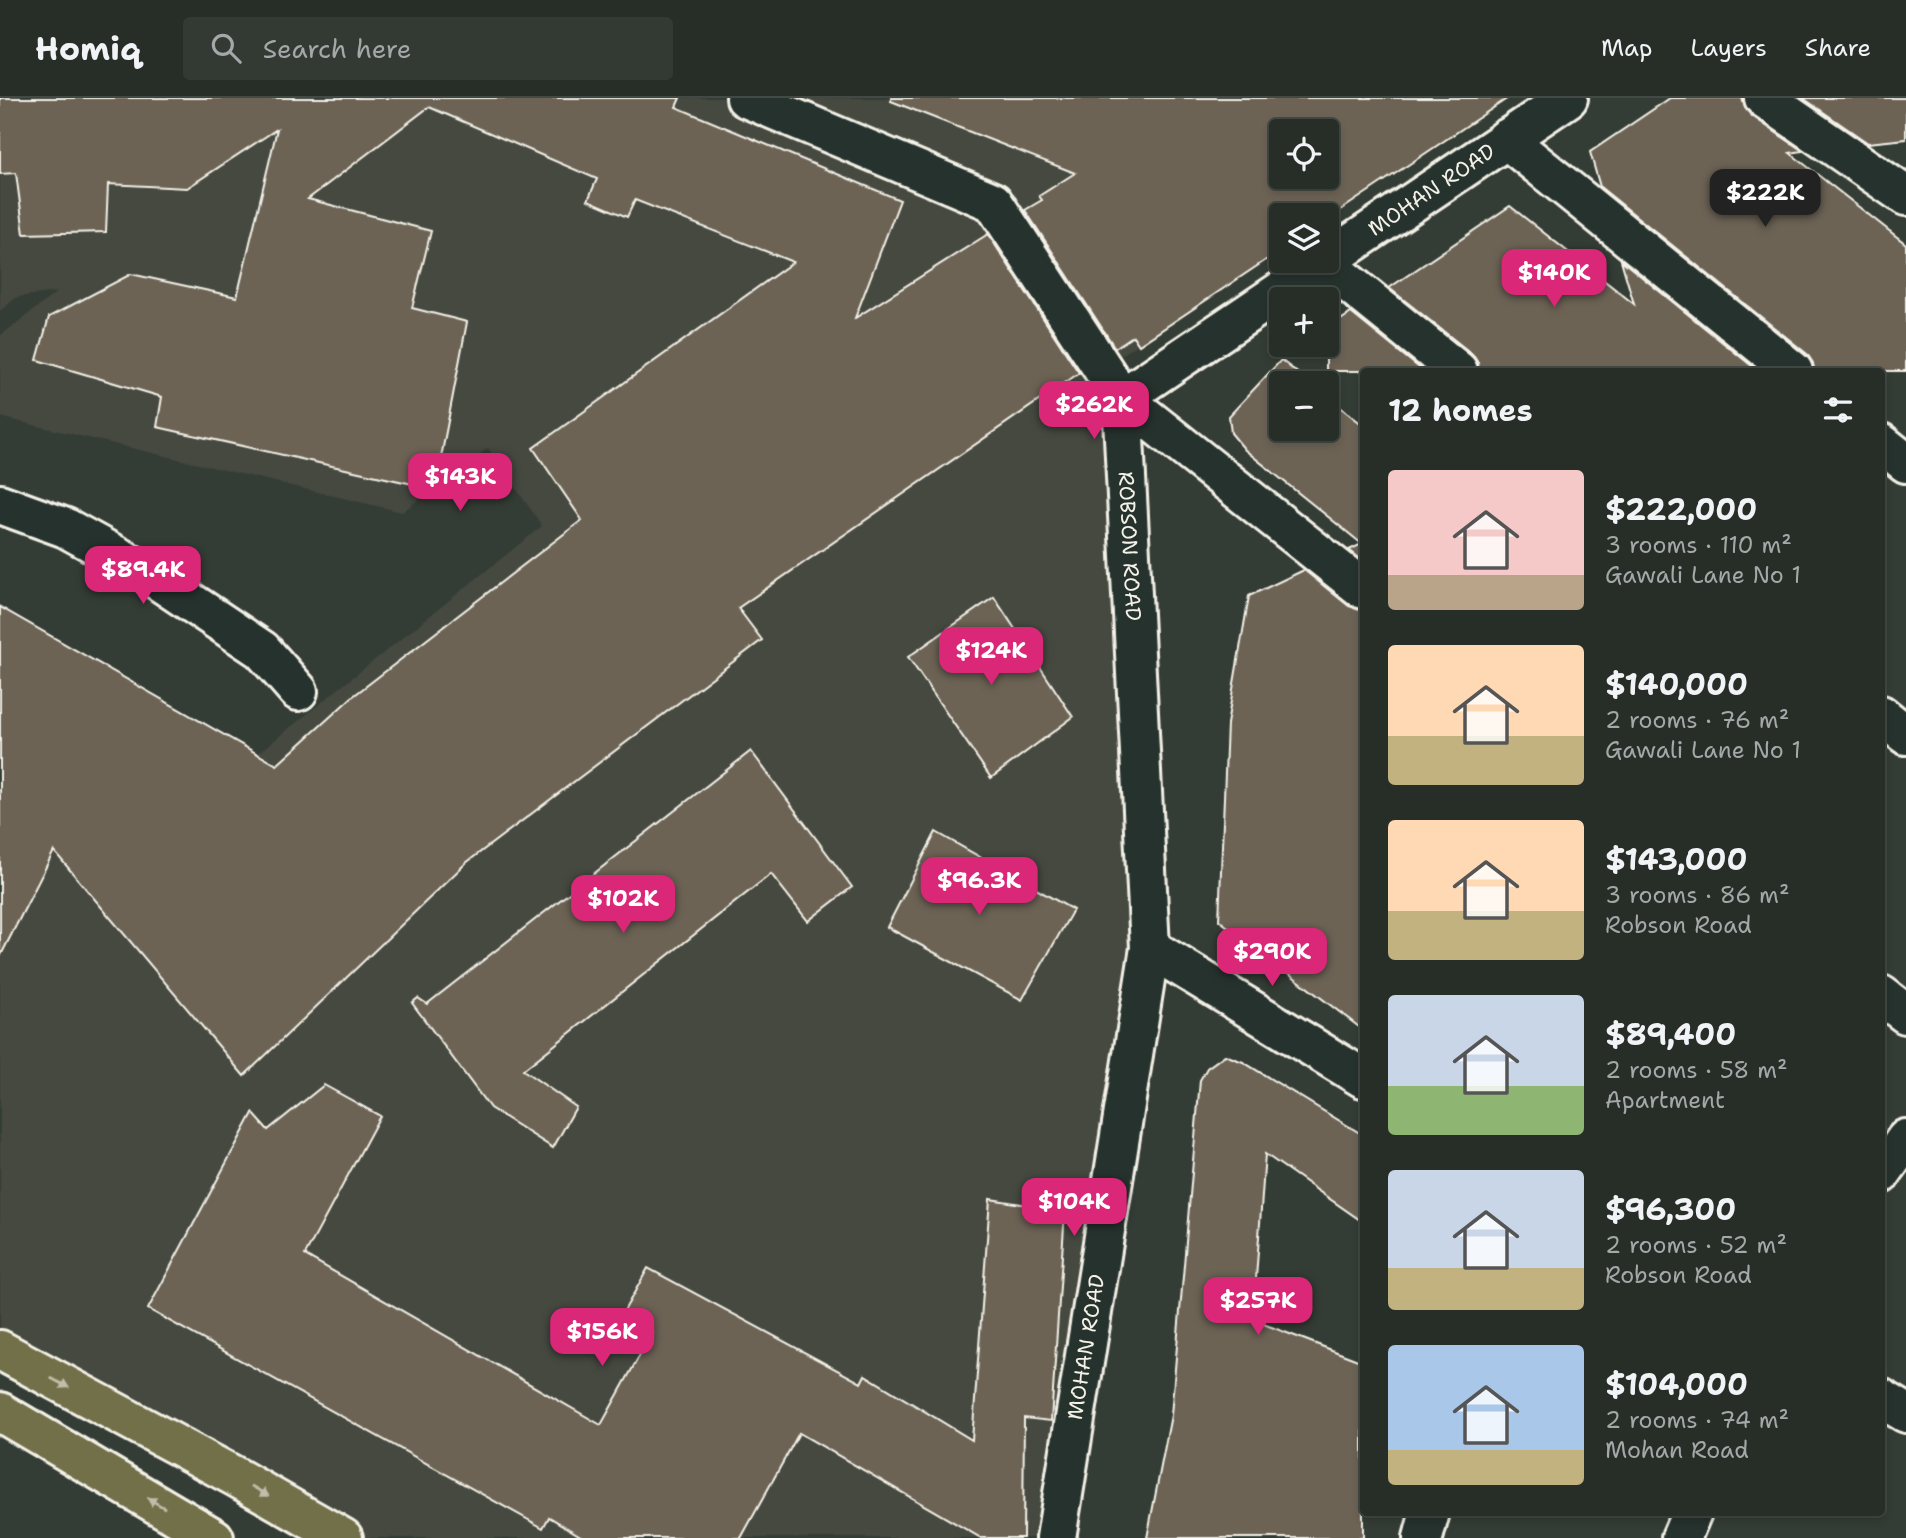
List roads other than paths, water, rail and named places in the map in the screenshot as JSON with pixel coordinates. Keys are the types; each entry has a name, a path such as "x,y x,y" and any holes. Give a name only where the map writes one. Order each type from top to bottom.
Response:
{"main road":[{"path":"0,1350 236,1476 343,1538"},
{"path":"0,1412 214,1538"}],"street":[{"path":"746,98 993,202 1122,398 1360,587"},
{"name":"MOHAN ROAD","path":"1339,252 1567,98"},
{"path":"1764,98 1906,196"},
{"path":"1506,139 1789,368"},
{"name":"MOHAN ROAD","path":"1122,398 1308,273"},
{"path":"1338,273 1454,368"},
{"name":"ROBSON ROAD","path":"1122,398 1150,948"},
{"path":"1885,446 1906,463"},
{"path":"0,504 66,528 144,570 262,650 298,691"},
{"path":"1885,718 1906,735"},
{"path":"1150,948 1360,1076"},
{"name":"MOHAN ROAD","path":"1055,1538 1150,948"},
{"path":"1885,998 1906,1014"},
{"path":"1885,1168 1906,1139"},
{"path":"1885,1400 1906,1413"},
{"path":"1423,1538 1429,1516"},
{"path":"1681,1538 1690,1516"}]}
